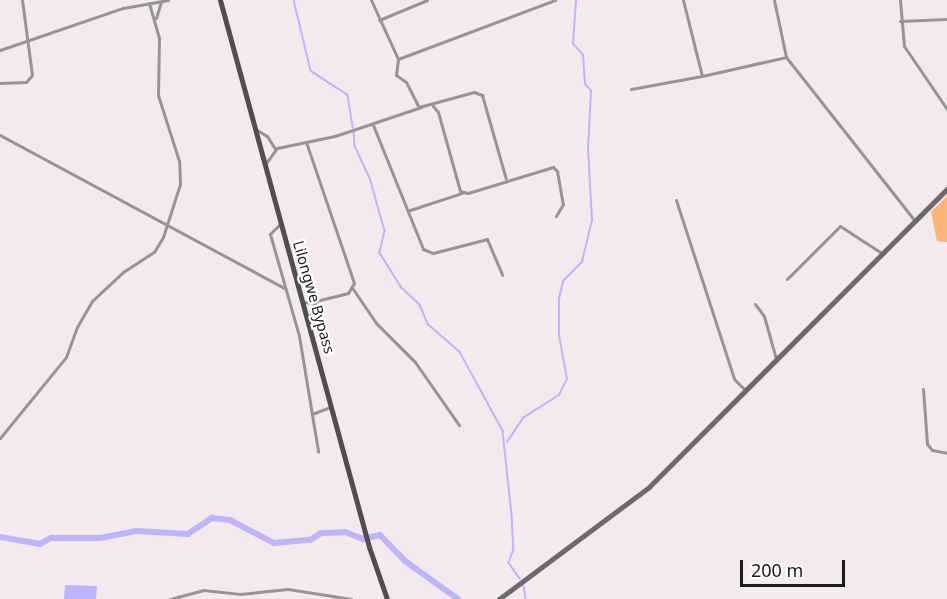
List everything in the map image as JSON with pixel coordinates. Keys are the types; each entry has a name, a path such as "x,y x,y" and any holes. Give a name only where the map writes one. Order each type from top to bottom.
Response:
{"main road":[{"name":"Lilongwe Bypass","path":"220,0 369,547 387,598"},
{"path":"500,599 637,498 947,189"}],"street":[{"path":"0,83 30,79 33,70 22,0"},
{"path":"0,50 149,3 168,0"},
{"path":"371,0 398,59 396,75 406,82 421,107"},
{"path":"398,59 555,0"},
{"path":"683,0 702,76"},
{"path":"774,0 786,57 915,221"},
{"path":"900,0 900,21 908,55 947,109"},
{"path":"156,18 161,1"},
{"path":"379,20 424,1"},
{"path":"0,438 66,357 77,327 92,301 123,272 154,252 180,184 179,161 158,95 160,57 156,18 149,3"},
{"path":"900,21 947,20"},
{"path":"631,89 786,57"},
{"path":"265,164 275,149 373,125 421,107 433,106 474,92 482,95 506,179"},
{"path":"433,106 462,193"},
{"path":"373,125 425,251 433,253 487,239 502,275"},
{"path":"256,129 267,136 275,149"},
{"path":"0,135 284,288"},
{"path":"306,142 353,280 353,289 376,323 415,362 459,425"},
{"path":"410,210 550,166 556,169 564,204 556,216"},
{"path":"676,200 734,379 746,391"},
{"path":"281,223 270,234 299,336 318,451"},
{"path":"787,279 840,226 883,254"},
{"path":"303,302 315,303 353,289"},
{"path":"308,321 315,303"},
{"path":"755,304 764,316 777,360"},
{"path":"923,389 927,444 932,450 947,453"},
{"path":"310,413 318,415 328,408"},
{"path":"170,599 203,590 240,594 288,589 351,599"}],"shaded area":[{"path":"947,196 947,242 942,242 937,241 931,212"},
{"path":"65,585 97,586 96,599 64,599"}],"waterway":[{"path":"294,0 311,71 348,95 353,128"},
{"path":"507,442 523,418 559,395 567,379 559,336 559,299 563,281 582,262 592,220 588,149 591,91 585,84 583,55 573,44 576,0"},
{"path":"354,131 355,146 370,178 385,231 380,253 401,287 420,305 428,324 460,352 503,431 514,549 509,563 520,579"},
{"path":"0,537 40,544 51,538 100,538 136,531 188,534 212,518 230,520 274,543 310,540 321,533 345,532 363,539 380,535 405,561 458,599"},
{"path":"524,586 526,599"}]}
